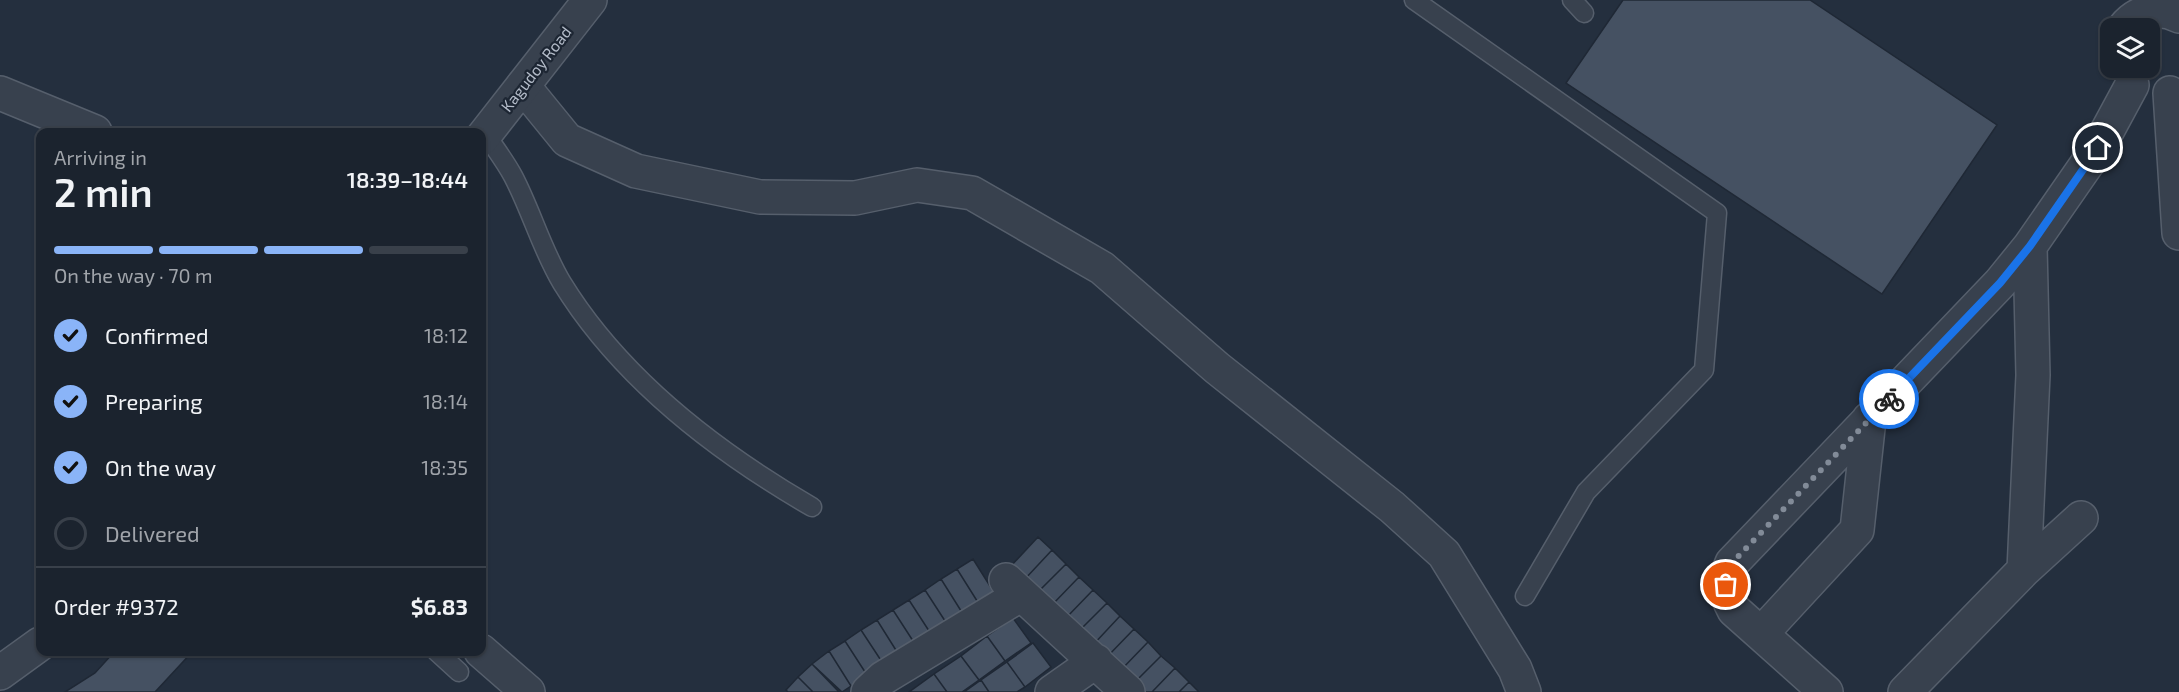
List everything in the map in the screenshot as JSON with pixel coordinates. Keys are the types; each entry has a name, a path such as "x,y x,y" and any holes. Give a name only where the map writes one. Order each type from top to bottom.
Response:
{"street":[{"name":"Kagudoy Road","path":"486,132 590,0"},
{"path":"2133,14 2163,10 2179,16"},
{"path":"1826,692 1734,610 1727,598 1727,573 1732,563 1974,313 2030,246 2098,148 2124,78"},
{"path":"2128,78 2148,93 2175,91 2179,233"},
{"path":"523,86 567,140 636,171 760,197 855,198 917,185 972,193 1102,268 1217,368 1392,507 1444,554 1515,669 1524,692"},
{"path":"0,93 85,128"},
{"path":"2024,570 2033,375 2030,246"},
{"path":"1761,634 1857,530 1869,419"},
{"path":"1905,692 2024,570 2081,518"},
{"path":"868,692 883,678 1013,587 1128,692"},
{"path":"0,673 36,647"},
{"path":"470,661 528,692"},
{"path":"1052,692 1096,661"}],"lane":[{"path":"1414,0 1717,213 1704,370 1586,492 1525,596"},
{"path":"486,140 512,175 562,283 604,340 650,390 765,480 812,507"},
{"path":"453,656 470,661"}],"building":[{"path":"1623,0 1810,0 1997,125 1882,294 1566,83"},
{"path":"1038,537 1052,550 1024,580 1010,567"},
{"path":"1052,550 1066,564 1037,593 1024,580"},
{"path":"973,559 995,594 979,604 957,569"},
{"path":"1066,564 1079,577 1051,606 1037,593"},
{"path":"957,569 979,604 963,614 941,579"},
{"path":"1079,577 1093,590 1065,619 1051,606"},
{"path":"941,579 963,614 947,624 925,590"},
{"path":"925,590 947,624 931,634 909,600"},
{"path":"1093,590 1107,603 1078,632 1065,619"},
{"path":"909,600 931,634 915,644 893,610"},
{"path":"1107,603 1120,616 1092,646 1078,632"},
{"path":"893,610 915,644 899,655 877,620"},
{"path":"1120,616 1134,629 1105,659 1092,646"},
{"path":"1013,618 1031,643 1005,661 987,636"},
{"path":"877,620 899,655 884,665 861,630"},
{"path":"1134,629 1148,642 1119,672 1105,659"},
{"path":"861,630 884,665 867,675 845,641"},
{"path":"987,636 1005,661 979,680 961,656"},
{"path":"845,641 867,675 851,686 829,651"},
{"path":"1148,642 1161,656 1132,685 1119,672"},
{"path":"1033,643 1051,667 1025,687 1007,662"},
{"path":"829,651 851,686 842,692 812,664"},
{"path":"110,656 188,656 155,692 65,692 95,673"},
{"path":"961,656 979,680 962,692 947,692 934,674"},
{"path":"1161,656 1175,668 1152,692 1140,692 1132,685"},
{"path":"1007,662 1025,687 1017,692 989,692 981,680"},
{"path":"812,664 839,692 813,692 798,677"},
{"path":"1175,668 1189,682 1179,692 1152,692"},
{"path":"934,674 947,692 909,692"},
{"path":"798,677 813,692 788,692 786,690"},
{"path":"981,680 989,692 964,692"},
{"path":"1189,682 1199,692 1179,692"}],"way so far":[{"path":"1726,585 1727,573 1732,563 1889,399"}],"route":[{"path":"1889,399 1974,313 2000,283 2030,246 2098,148"}]}
